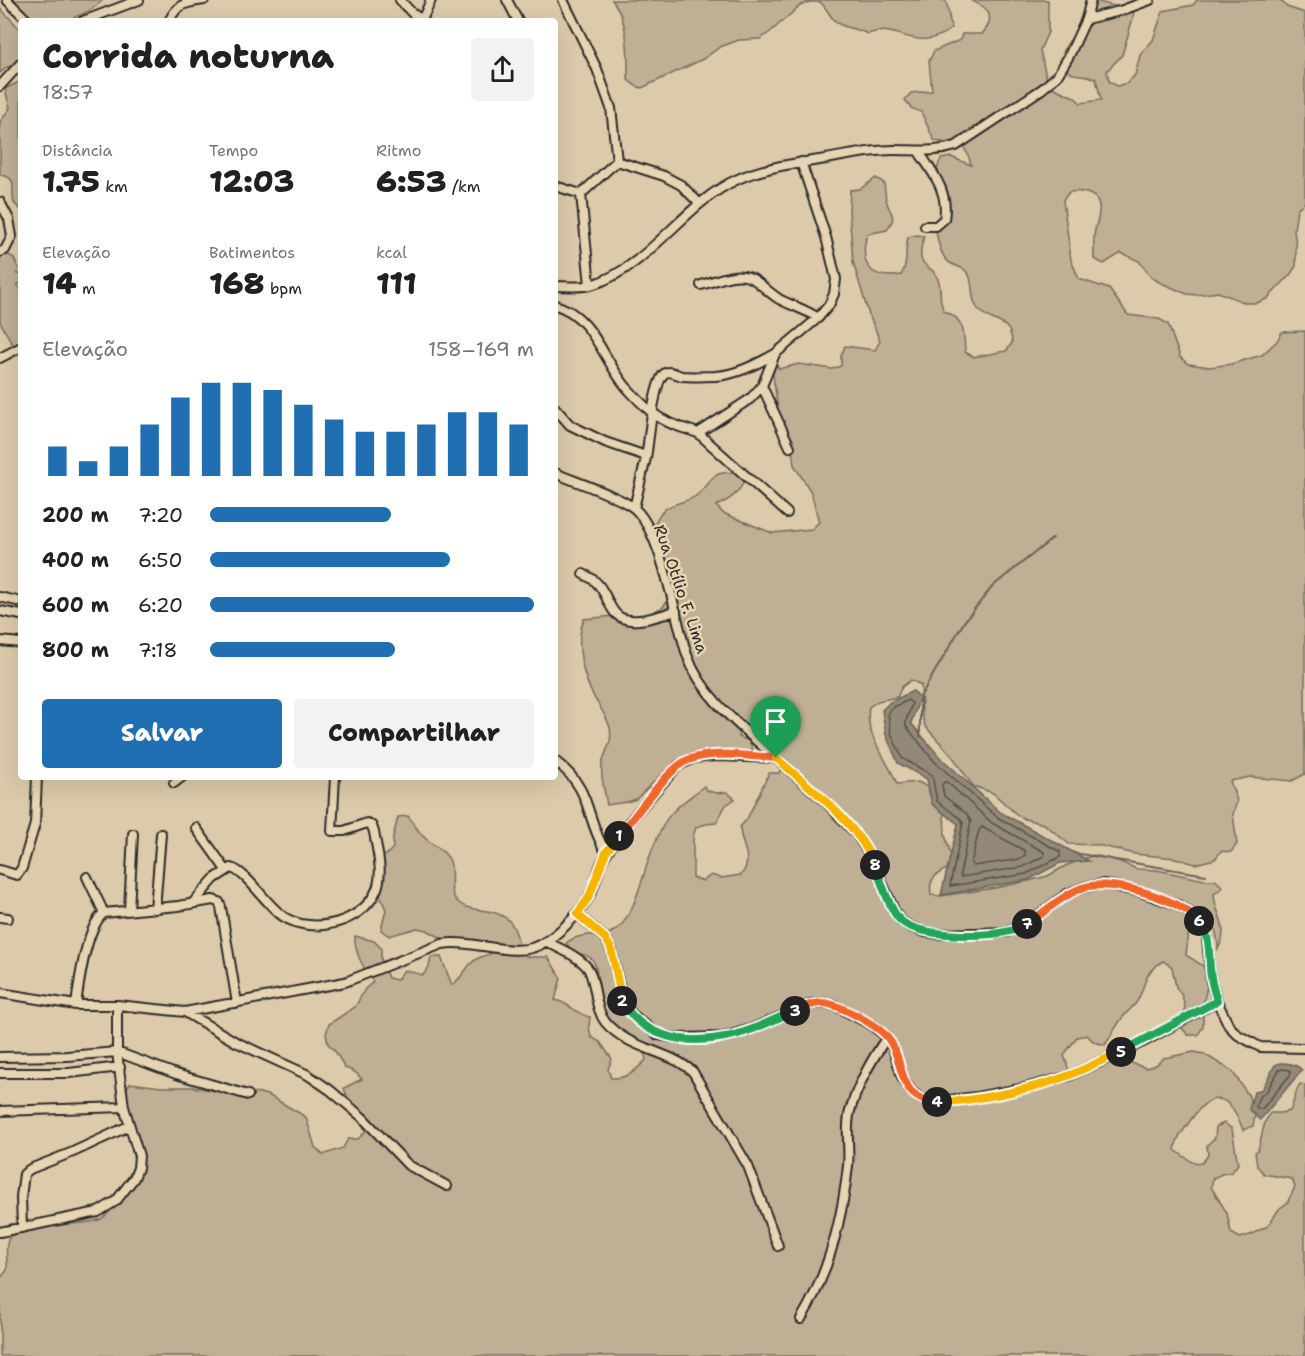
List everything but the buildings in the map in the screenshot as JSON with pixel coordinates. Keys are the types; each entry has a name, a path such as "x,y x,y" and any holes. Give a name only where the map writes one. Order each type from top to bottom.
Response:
{"street":[{"path":"7,0 24,18"},
{"path":"91,18 139,0"},
{"path":"170,18 184,3 204,0"},
{"path":"400,0 419,18"},
{"path":"423,18 431,0"},
{"path":"507,0 516,18"},
{"path":"563,0 597,69 611,108 617,161"},
{"path":"558,286 590,285 615,274 635,262 666,235 698,202 737,179 801,162 857,153 893,150 919,152 957,146 1042,89 1057,76 1086,19 1091,0"},
{"path":"1086,19 1120,11 1150,0"},
{"path":"0,86 18,66"},
{"path":"919,152 940,184 945,201 944,219 936,226 926,226"},
{"path":"580,194 617,161"},
{"path":"617,161 664,176 681,185 698,202"},
{"path":"558,474 634,508 646,456 652,412 660,381 666,372 682,376 717,376 732,373 775,354 818,318 834,294 836,279 826,237 801,162"},
{"path":"558,187 580,194"},
{"path":"580,194 590,285"},
{"path":"0,202 9,219 12,236 2,251"},
{"path":"702,285 741,275 754,279 776,297 805,309 818,318"},
{"path":"558,306 575,315 593,336 627,389 652,412 662,420 698,433 787,513"},
{"path":"0,357 18,348"},
{"path":"698,433 738,409 762,386 775,354"},
{"path":"762,386 790,447"},
{"path":"558,411 570,425 605,442 646,456"},
{"name":"Rua Otílio F. Lima","path":"634,508 645,523 654,542 687,655 701,683 714,702 825,802 857,835 870,855 900,920 925,932 1007,932 1029,922 1067,894 1084,887 1103,884 1138,891 1178,905 1195,916 1203,925 1207,939 1211,981 1217,1001 1229,1026 1238,1035 1260,1047 1305,1048"},
{"path":"583,574 596,580 611,608 623,619 655,617 676,611"},
{"path":"0,597 18,601"},
{"path":"0,610 18,614"},
{"path":"0,641 18,643"},
{"path":"0,993 76,1005 117,1005 185,1012 356,979 441,944 454,942 524,950 547,942 577,914 589,897 606,852 660,786 685,761 715,756 776,758"},
{"path":"558,763 577,782 589,806 606,852"},
{"path":"0,870 17,875 22,868 35,824 37,780"},
{"path":"174,783 178,780"},
{"path":"192,904 214,879 226,870 234,869 241,873 266,903 285,918 307,925 329,924 359,912 376,891 379,879 376,843 372,826 367,823 344,831 332,831 335,780"},
{"path":"196,828 226,870"},
{"path":"129,910 133,834"},
{"path":"154,909 160,834"},
{"path":"87,877 104,913"},
{"path":"76,1005 81,968 90,938 98,920 104,913 154,909 213,900 219,902 237,1003"},
{"path":"577,914 605,938 611,948 623,1003 633,1016 658,1035 699,1039 724,1037 751,1029 811,1004 834,1005 870,1024 887,1037 902,1077 911,1091 930,1102 944,1102 1025,1088 1069,1076 1136,1046 1217,1001"},
{"path":"547,942 578,959 588,969 601,1013 614,1030 642,1048 684,1064 693,1072 748,1166 778,1246"},
{"path":"0,1232 98,1212 116,1201 134,1178 139,1156 124,1107 117,1052 117,1005"},
{"path":"185,1012 236,1042 315,1080 362,1117 408,1165 447,1186"},
{"path":"801,1319 825,1273 842,1207 849,1162 850,1111 863,1080 887,1037"},
{"path":"0,1057 67,1056 117,1052 176,1074 248,1095"},
{"path":"0,1073 69,1073 120,1067"},
{"path":"0,1112 124,1107"},
{"path":"22,1228 21,1197 24,1174 30,1169 129,1126"}],"shaded area":[{"path":"13,0 103,0 90,10 73,18 33,18"},
{"path":"612,0 945,0 952,28 939,36 928,39 879,31 868,34 839,24 820,2 809,2 800,6 760,39 739,40 720,47 703,59 642,88 628,80 625,28 618,8"},
{"path":"970,0 1048,0 1048,32 1040,50 1047,81 1054,88 1074,97 1081,103 1101,100 1096,79 1074,74 1061,63 1067,44 1090,22 1091,0 1114,6 1134,7 1122,55 1107,71 1109,81 1117,86 1127,83 1135,75 1140,55 1153,40 1163,11 1193,5 1197,0 1280,0 1287,7 1305,13 1305,202 1297,209 1294,230 1296,266 1267,299 1256,303 1246,303 1218,292 1187,294 1159,282 1151,277 1139,261 1121,253 1104,264 1094,259 1094,234 1099,214 1098,201 1095,197 1085,193 1074,192 1069,192 1063,200 1071,260 1079,279 1109,289 1128,315 1159,319 1168,324 1180,357 1188,364 1210,367 1231,364 1262,355 1277,341 1282,332 1305,331 1305,774 1292,781 1250,777 1230,781 1237,801 1233,814 1237,844 1231,852 1221,851 1215,859 1195,864 1175,858 1135,854 1098,845 1069,844 1044,824 1016,814 993,793 973,786 953,757 925,726 922,716 921,685 911,680 902,687 897,697 878,701 869,707 868,718 873,737 897,784 918,782 928,787 930,796 944,812 945,835 952,866 932,880 931,895 941,896 1028,881 1048,876 1065,866 1094,855 1137,869 1157,870 1215,880 1223,887 1214,894 1223,927 1222,941 1218,949 1213,924 1205,917 1191,915 1186,955 1203,966 1207,976 1203,1026 1198,1035 1188,1035 1181,1027 1185,1007 1182,996 1176,987 1172,967 1163,961 1151,971 1136,1003 1120,1020 1105,1045 1094,1042 1087,1035 1077,1037 1064,1055 1070,1074 1080,1074 1100,1068 1107,1061 1117,1058 1146,1068 1156,1065 1164,1058 1194,1052 1204,1054 1232,1071 1249,1096 1255,1116 1253,1126 1243,1130 1227,1102 1213,1099 1198,1110 1178,1138 1175,1150 1192,1162 1202,1163 1208,1155 1207,1145 1215,1138 1216,1127 1224,1123 1232,1129 1238,1164 1232,1172 1213,1178 1211,1187 1227,1213 1231,1233 1240,1238 1268,1226 1279,1209 1287,1203 1295,1187 1292,1179 1264,1174 1257,1166 1255,1152 1258,1150 1265,1122 1270,1113 1290,1111 1298,1087 1300,1084 1305,1085 1305,1356 0,1356 0,1279 7,1270 6,1249 9,1238 15,1232 37,1226 92,1222 101,1219 115,1205 136,1171 125,1100 130,1083 161,1087 193,1087 228,1093 260,1093 270,1096 306,1117 315,1147 323,1155 343,1148 348,1139 358,1139 365,1132 344,1088 362,1079 355,1072 345,1068 328,1044 326,1034 329,1024 355,1007 365,989 373,982 358,954 355,936 374,941 381,948 381,959 388,978 397,980 404,970 423,975 429,967 431,957 441,957 452,985 471,963 490,954 494,946 445,940 427,930 417,928 389,936 381,930 386,910 378,888 384,874 381,856 386,855 393,848 398,817 408,816 423,836 447,856 452,870 453,893 459,903 469,908 505,917 513,927 520,951 528,957 548,957 561,978 555,1000 590,1017 591,1037 600,1042 612,1059 608,1069 611,1078 627,1076 646,1060 644,1050 603,1020 596,966 589,957 575,954 566,943 580,936 609,934 621,925 632,907 653,846 665,821 704,786 708,791 727,792 735,799 726,805 716,823 696,827 693,837 693,878 703,881 711,875 721,878 741,875 747,863 747,857 740,827 747,819 769,773 779,773 783,763 769,752 754,731 739,726 739,737 749,741 753,750 712,753 666,770 636,799 607,805 602,769 611,734 606,717 591,690 584,671 580,649 581,628 584,619 614,616 625,619 645,616 663,607 668,599 653,541 657,519 668,507 697,495 715,475 738,472 744,480 740,489 733,496 716,506 723,513 772,533 812,529 819,522 811,492 794,465 790,435 779,417 772,368 776,364 779,369 799,364 832,369 841,366 841,356 845,346 875,350 880,341 868,312 853,262 849,211 850,190 860,189 876,178 884,183 886,201 893,216 887,230 867,234 864,254 869,268 881,275 901,275 905,266 908,237 924,236 921,248 922,261 936,275 944,311 960,322 965,352 974,357 1006,351 1012,343 1008,329 984,315 976,306 969,275 946,260 938,240 935,224 947,207 938,183 938,165 941,159 951,157 971,165 968,156 965,150 957,144 934,140 921,112 911,108 905,100 911,93 932,91 929,61 934,51 960,40 962,34 982,34 987,28 990,18 986,9"},
{"path":"0,8 18,27 18,65 7,67 0,73"},
{"path":"18,82 18,207 14,203 12,182 6,176 0,175 0,122 10,108 5,89"},
{"path":"0,252 13,257 18,267 18,350 0,322"}],"water":[{"path":"913,691 920,697 911,723 939,756 1000,812 1089,861 1060,863 1028,880 941,895 958,824 932,804 927,779 898,763 886,735 882,710 890,702"},
{"path":"1292,1064 1302,1070 1260,1120 1249,1109 1254,1092 1262,1089 1275,1065"}],"waterway":[{"path":"920,737 920,697 964,622 993,586 1053,538"},
{"path":"1074,853 1206,875"}],"route":[{"path":"715,756 776,758 825,802 857,835 870,855 894,910 900,920 911,927 925,932 940,933 1007,932 1029,922 1067,894 1084,887 1103,884 1138,891 1178,905 1195,916 1203,925 1207,939 1211,981 1217,1001 1145,1041 1069,1076 1025,1088 944,1102 930,1102 911,1091 902,1077 887,1037 870,1024 834,1005 811,1004 751,1029 724,1037 699,1039 658,1035 645,1027 623,1003 618,989 611,948 605,938 577,914 589,897 606,852 678,766 694,758 715,756"}]}
